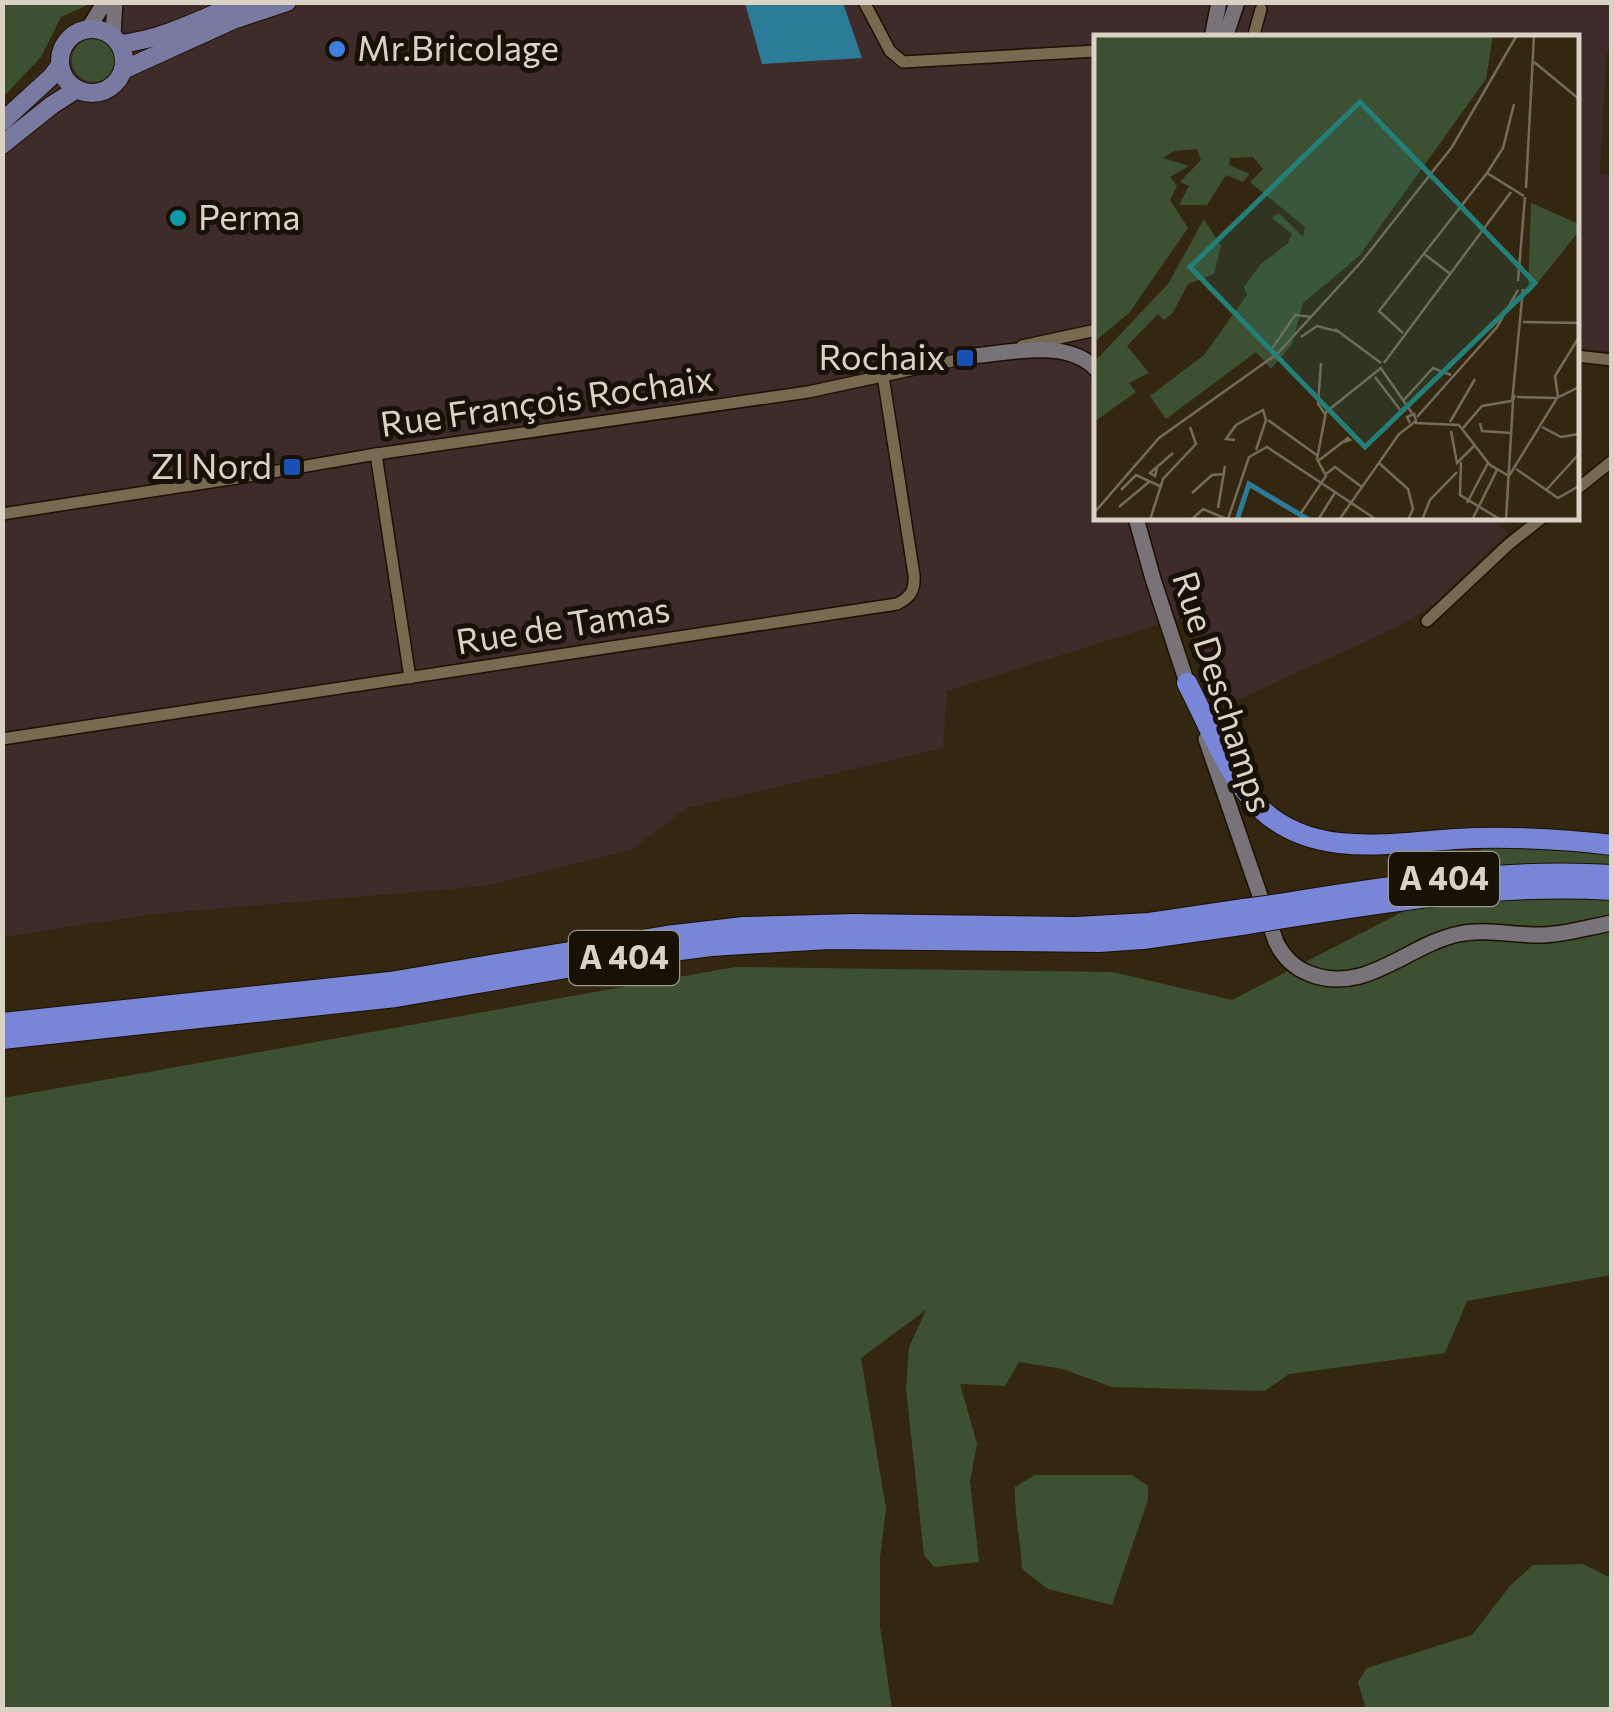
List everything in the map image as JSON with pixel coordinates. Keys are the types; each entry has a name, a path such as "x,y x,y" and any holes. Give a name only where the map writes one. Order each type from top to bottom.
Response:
{"highway":[{"path":"1188,684 1250,797 1276,820 1307,837 1352,845 1475,838 1612,845"},
{"name":"A 404","path":"2,1038 360,1002 711,946 830,939 1142,939 1474,876 1612,875"},
{"name":"A 404","path":"1281,911 1467,892 1535,888 1612,890"},
{"name":"A 404","path":"2,1023 375,984 730,928 838,924 1076,927 1246,917"}],"main road":[{"path":"88,29 106,2"},
{"path":"115,2 116,40"},
{"path":"116,40 162,36 242,2"},
{"path":"123,70 220,26 287,2"},
{"path":"1213,35 1219,2"},
{"path":"1227,35 1237,2"},
{"path":"88,29 105,31 116,40 124,52 123,70 116,84 91,93 77,89 65,79 60,66 62,50 76,33 88,29"},
{"path":"2,122 60,66"},
{"path":"2,145 77,89"},
{"path":"972,356 1058,349 1082,356 1094,366"},
{"name":"Rue Deschamps","path":"1136,520 1254,884 1276,942 1287,959 1303,971 1325,978 1348,979 1371,973 1428,944 1462,933 1542,935 1612,922"}],"street":[{"path":"864,2 890,51 903,62 1094,51"},
{"path":"1254,35 1262,8"},
{"name":"Rue François Rochaix","path":"2,514 376,454 808,392 1094,330"},
{"path":"1579,356 1612,360"},
{"name":"Rue de Tamas","path":"2,739 897,604 911,594 914,575 884,376"},
{"path":"376,454 410,678"},
{"path":"1579,488 1612,461"},
{"path":"1427,621 1539,520"}],"shaded area":[{"path":"104,3 1611,3 1600,174 1611,175 1611,352 1579,348 1579,35 1094,35 1094,520 1492,520 1508,533 1432,606 1404,624 1224,706 1186,616 947,691 943,748 687,808 631,850 485,886 154,914 3,937 3,108"}],"green space":[{"path":"3,2 92,3 61,17 41,57 3,97"},
{"path":"94,38 110,44 116,60 110,76 94,82 78,76 72,60 78,44"},
{"path":"1611,835 1611,1275 1467,1301 1445,1353 1289,1374 1265,1391 1112,1387 1063,1369 1019,1362 1005,1386 960,1384 977,1444 970,1481 979,1562 934,1567 924,1555 906,1388 909,1347 926,1310 861,1358 886,1509 880,1557 880,1627 892,1709 3,1710 3,1098 735,967 1113,972 1232,1000 1439,893 1483,848"},
{"path":"1035,1475 1132,1475 1148,1486 1148,1500 1112,1605 1048,1589 1022,1569 1015,1487"},
{"path":"1583,1564 1611,1578 1611,1709 1366,1709 1358,1682 1367,1668 1472,1635 1510,1586 1533,1565"}],"water":[{"path":"745,3 843,3 862,58 762,64"}],"place":[{"name":"Mr.Bricolage","path":"337,49"},
{"name":"Perma","path":"178,218"},
{"name":"Rochaix","path":"965,358"},
{"name":"ZI Nord","path":"292,467"}]}
